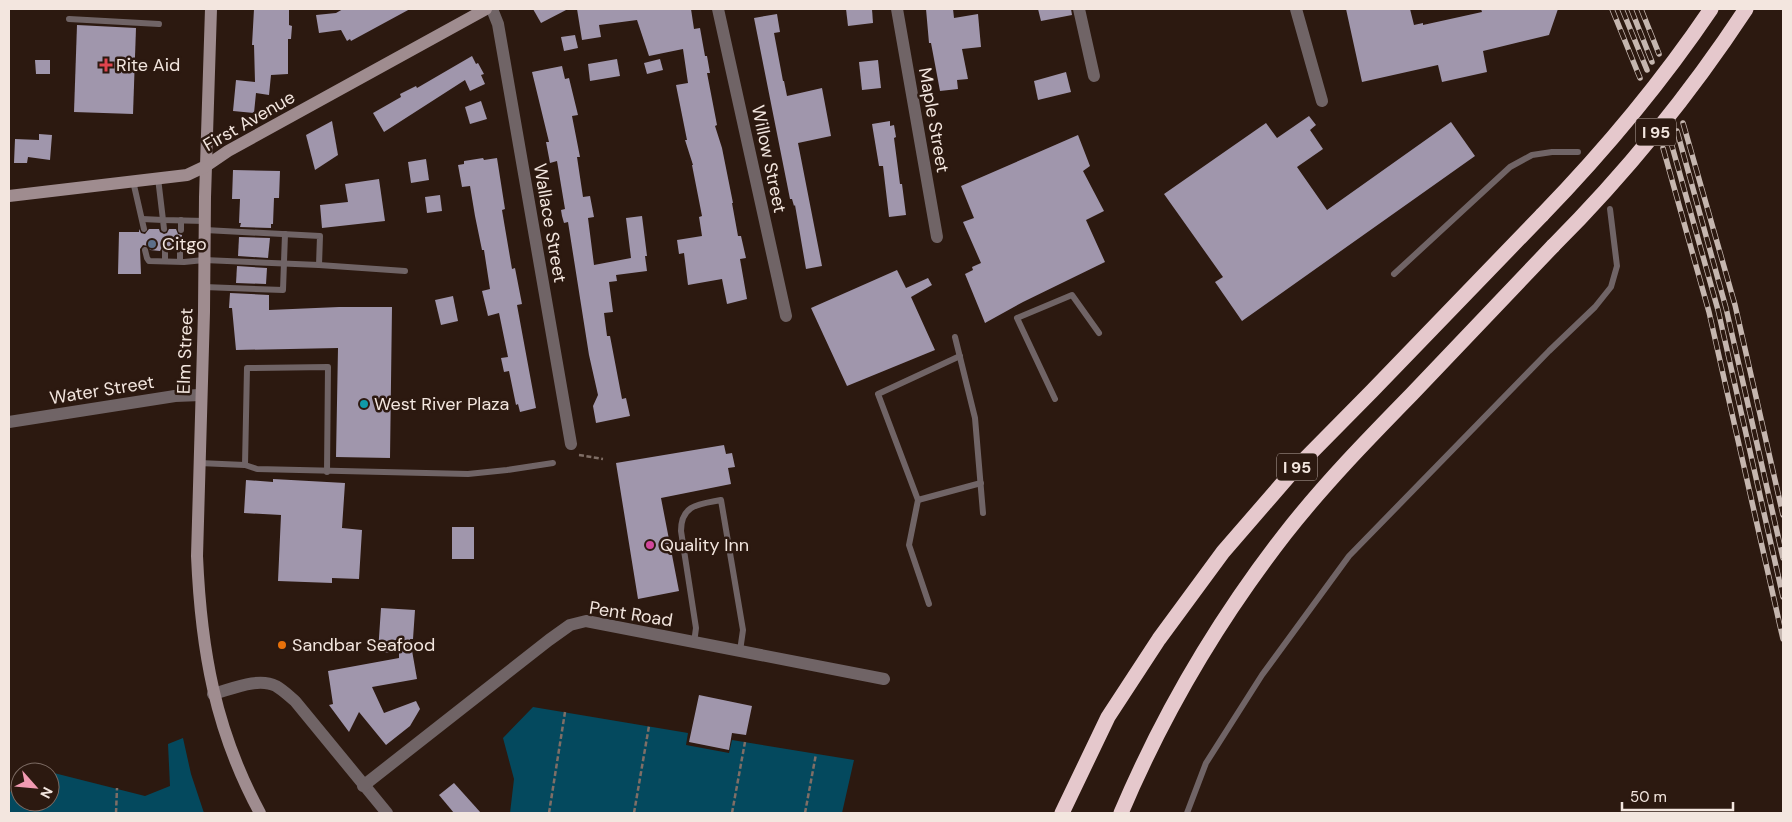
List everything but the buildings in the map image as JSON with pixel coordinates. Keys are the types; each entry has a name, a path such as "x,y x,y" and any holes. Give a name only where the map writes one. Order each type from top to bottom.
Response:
{"highway":[{"name":"I 95","path":"1062,813 1108,717 1159,639 1212,566 1294,470 1581,174 1628,120 1672,64 1711,9"},
{"name":"I 95","path":"1121,813 1140,769 1173,706 1252,579 1285,535 1355,453 1553,246 1654,135 1705,69 1746,9"}],"main road":[{"name":"Elm Street","path":"211,9 197,556 200,620 213,694 229,747 260,813"},
{"name":"First Avenue","path":"9,196 187,175 486,9"}],"street":[{"name":"Wallace Street","path":"492,9 498,24 571,444"},
{"name":"Willow Street","path":"718,9 786,316"},
{"name":"Maple Street","path":"898,9 937,237"},
{"path":"1079,9 1094,76"},
{"path":"1296,9 1322,101"},
{"name":"Water Street","path":"9,422 175,396 201,395"},
{"name":"Pent Road","path":"363,786 549,640 570,625 586,621 884,679"},
{"path":"213,694 259,683 269,684 282,690 295,702 387,813"}],"lane":[{"path":"69,19 160,24"},
{"path":"1394,274 1510,167 1532,155 1552,152 1578,152"},
{"path":"158,178 164,229"},
{"path":"133,181 144,229"},
{"path":"1188,813 1206,763 1211,755 1262,676 1349,556 1549,351 1595,308 1611,287 1617,266 1610,209"},
{"path":"142,219 181,220 205,226 320,236 319,265"},
{"path":"181,220 181,230"},
{"path":"204,287 283,290 286,234"},
{"path":"146,250 149,261 204,260 405,271"},
{"path":"165,251 165,262"},
{"path":"180,251 180,261"},
{"path":"1055,399 1018,318 1072,295 1099,333"},
{"path":"955,337 975,418 983,513"},
{"path":"929,604 909,545 918,500 878,394 960,356"},
{"path":"244,465 247,368 328,367 326,472"},
{"path":"199,463 244,465 257,469 326,472 468,474 553,462"},
{"path":"918,500 981,483"},
{"path":"694,643 696,628 682,521 687,511 694,506 722,500 743,630 740,651"}],"path":[{"path":"548,813 566,712"},
{"path":"634,813 649,726"},
{"path":"732,813 745,742"},
{"path":"805,813 816,754"},
{"path":"116,813 117,788"}],"water":[{"path":"533,707 688,733 686,745 729,753 732,740 854,760 842,813 510,813 514,779 503,738"},
{"path":"183,738 191,774 204,813 9,813 9,791 10,812 60,812 60,775 145,796 170,786 168,744"}],"railway":[{"path":"1612,9 1640,78"},
{"path":"1622,9 1647,70"},
{"path":"1631,9 1652,62"},
{"path":"1641,9 1659,54"},
{"path":"1683,123 1735,305 1783,515"},
{"path":"1677,131 1726,308 1783,558"},
{"path":"1670,139 1718,310 1783,597"},
{"path":"1663,148 1709,312 1783,639"}],"place":[{"name":"Rite Aid","path":"106,65"},
{"name":"Citgo","path":"152,244"},
{"name":"West River Plaza","path":"364,404"},
{"name":"Quality Inn","path":"650,545"},
{"name":"Sandbar Seafood","path":"282,645"}]}
